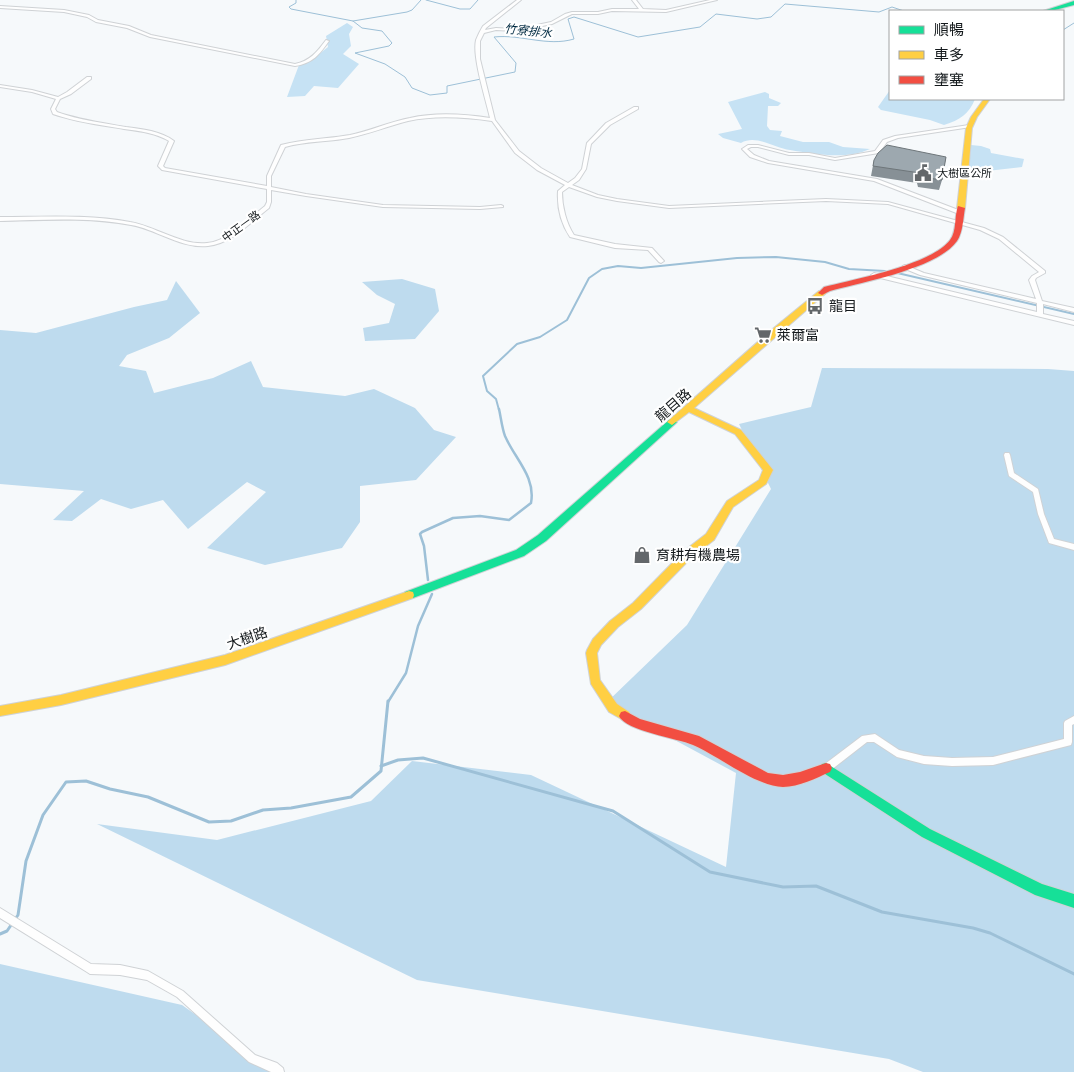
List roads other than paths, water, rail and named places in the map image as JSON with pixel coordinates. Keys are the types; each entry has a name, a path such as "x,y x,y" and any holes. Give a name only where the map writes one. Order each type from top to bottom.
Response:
{"street":[{"path":"519,0 481,32 478,41 478,59 493,120 517,152 539,169 568,185 597,196 669,207 826,200 888,203 971,226 1001,238 1043,272 1032,280 1041,314"},
{"path":"634,0 642,11"},
{"path":"481,32 496,29 518,30 552,23 566,14 572,13 598,13 612,10 676,10 695,3 715,0"},
{"path":"1050,10 1074,3"},
{"path":"0,7 64,11 88,16 97,21 128,27 150,36 278,60 295,65 314,58 327,41"},
{"path":"0,86 32,91 58,98 69,93 89,78"},
{"path":"58,98 53,109 55,113 64,117 164,135 169,138 172,144 160,168 383,206 480,208 501,206"},
{"path":"903,268 925,261 939,253 954,240 960,223 959,212 963,159 969,126 986,100"},
{"path":"636,108 608,124 589,144 584,169 560,191 559,200 569,234 616,246 650,249 661,261"},
{"name":"中正一路","path":"0,219 56,219 130,223 193,244 206,245 220,242 267,207 269,176 272,166 283,146 293,143 359,135 399,122 419,118 464,116 493,120"},
{"path":"959,212 883,183 768,162 752,156 744,149 750,146 758,146 788,154 809,154 835,159 877,152 885,141 897,137 969,126"},
{"path":"903,268 1039,303 1074,310"},
{"name":"龍目路","path":"494,563 520,553 542,538 690,409 772,334 827,289 903,268"},
{"path":"874,275 1074,323"},
{"path":"690,409 738,432 768,470 768,474 763,482 730,504 710,537 688,554 637,606 614,624 597,642 591,653 595,681 613,708 637,723 695,740 766,778 783,781 800,778 828,767 865,739 875,738 897,753 924,760 993,761 1068,742 1068,724 1074,720"},
{"path":"1007,455 1011,474 1036,491 1041,514 1051,542 1074,548"},
{"name":"大樹路","path":"0,711 61,700 225,660 355,615 494,563"},
{"path":"828,767 926,833 1040,890 1074,901"},
{"path":"0,913 90,969 120,970 148,976 180,994 252,1060 272,1067 279,1072"}],"waterway":[{"name":"竹寮排水","path":"296,0 296,3 289,7 291,9 353,21"},
{"path":"353,21 407,12 412,10 421,0"},
{"path":"426,0 460,9 470,9 478,0"},
{"name":"竹寮排水","path":"353,21 362,28 382,31 392,43 389,46 355,53 385,64 405,77 412,88 430,95 447,93 447,86 515,72 516,63 494,37 514,37 554,42 574,39 568,19 574,17 638,37 700,27 716,14 757,19 771,17 785,4 879,12 892,7 901,10"},
{"name":"竹寮排水","path":"1064,29 1074,23"},
{"path":"499,410 496,399 487,391 483,376 517,344 540,337 567,320 589,278 602,269 618,266 641,268 737,258 776,257 825,262 849,269 885,271"},
{"path":"893,272 1074,314"},
{"path":"428,580 424,546 420,534 422,532 453,518 480,516 509,520 531,503 532,494 528,476 505,436 499,409"},
{"path":"388,702 406,673 418,626 432,594"},
{"path":"382,766 388,701"},
{"path":"382,766 398,760 423,758 613,811 710,872 783,887 816,886 882,912 973,928 990,933 1074,974"},
{"path":"0,934 7,931 18,915 26,861 43,815 66,782 86,781 110,789 148,797 209,822 231,821 263,810 291,808 351,797 381,771 382,766"}],"place":[{"name":"大樹區公所","path":"923,173"},
{"name":"龍目","path":"815,306"},
{"name":"萊爾富","path":"763,335"},
{"name":"育耕有機農場","path":"642,555"}]}
